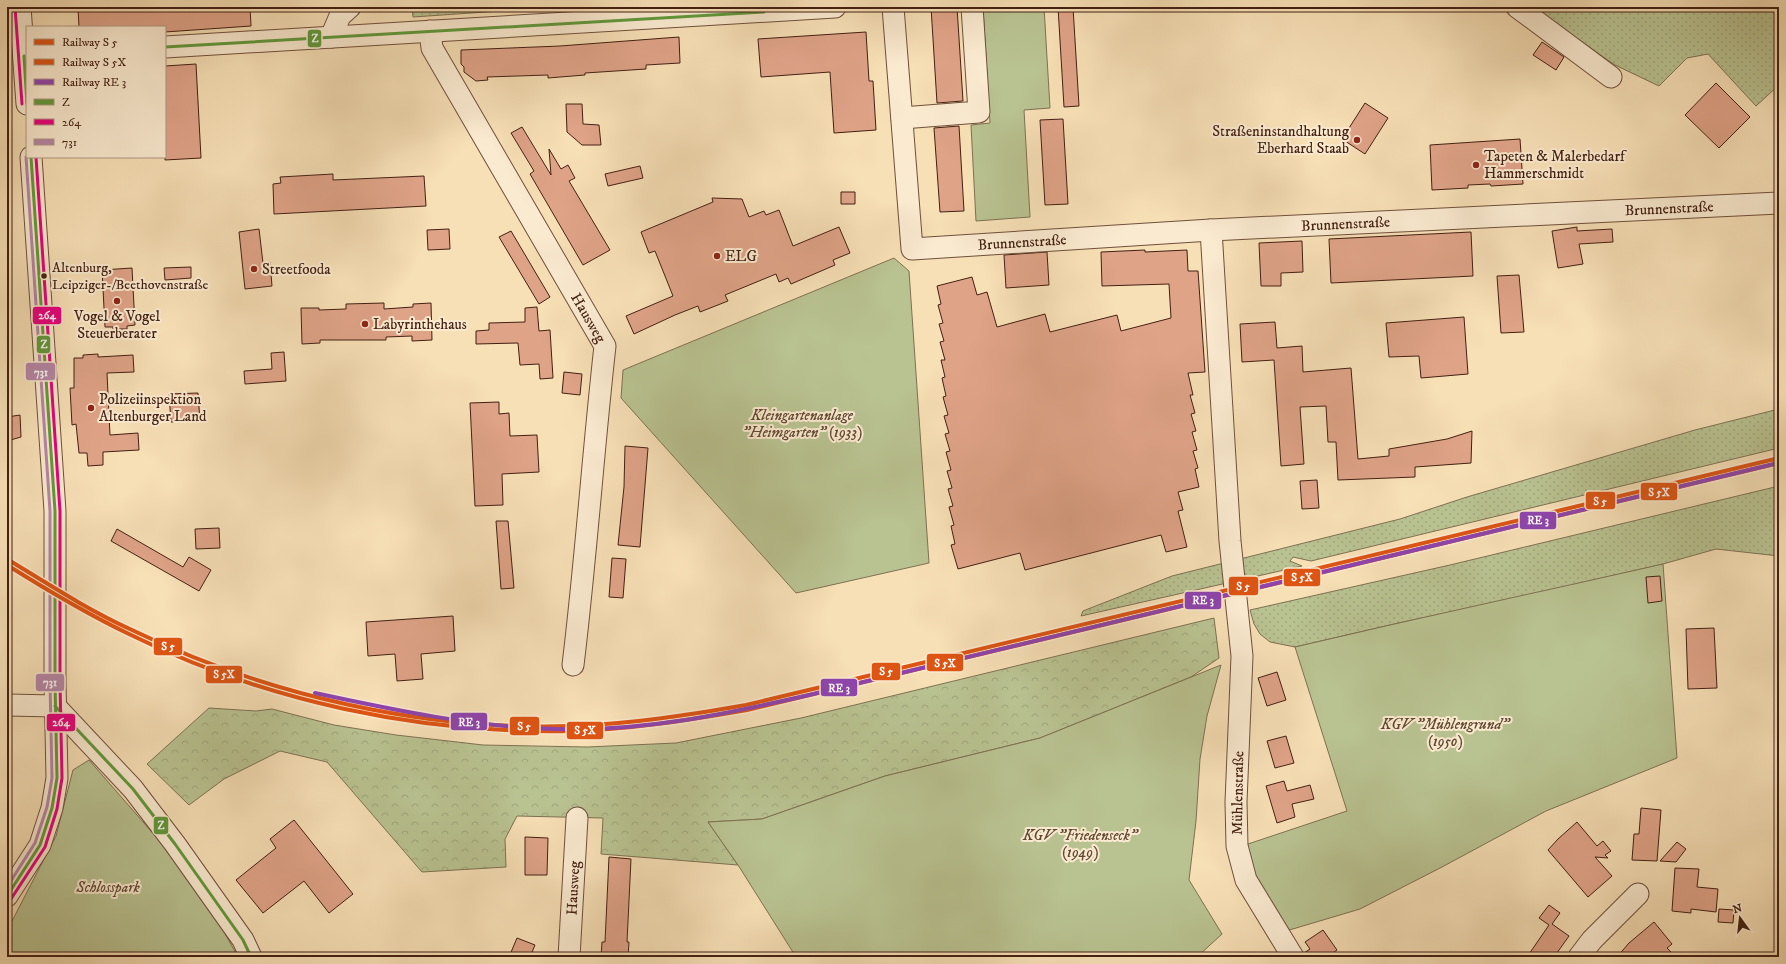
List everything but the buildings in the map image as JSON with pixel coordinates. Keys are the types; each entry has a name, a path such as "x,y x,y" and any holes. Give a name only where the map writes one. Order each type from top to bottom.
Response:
{"street":[{"path":"20,7 20,47 26,96"},
{"path":"331,37 340,16 350,7"},
{"path":"166,47 763,10 835,7"},
{"path":"893,7 902,118 979,112 972,7"},
{"path":"1517,7 1611,77"},
{"name":"Hausweg","path":"430,31 432,48 605,346 598,403 584,572 573,665"},
{"name":"Brunnenstraße","path":"902,118 912,249 1211,230 1779,203"},
{"path":"7,896 40,845 52,808 57,778 55,706 56,511 31,158"},
{"name":"Mühlenstraße","path":"1211,230 1230,541 1242,656 1236,802 1237,846 1246,880 1293,957"},
{"path":"7,705 55,706 133,789 175,844 243,940 251,957"},
{"name":"Hausweg","path":"569,957 577,818"},
{"path":"1579,957 1592,940 1638,894"}],"green space":[{"path":"412,7 559,7 413,17"},
{"path":"983,7 1044,7 1050,108 1024,110 1030,217 976,221 971,125 990,123"},
{"path":"1532,7 1779,7 1779,85 1756,106 1708,54 1687,58 1659,86 1615,65"},
{"name":"Kleingartenanlage \"Heimgarten\" (1933)","path":"894,258 909,271 929,563 796,593 621,398 623,370"},
{"path":"1779,409 1779,448 1311,561 1293,557 1290,561 1302,566 1081,616 1083,611 1172,576 1400,519 1467,497 1695,430"},
{"path":"1779,486 1779,556 1716,549 1663,564 1514,599 1403,622 1295,647 1270,642 1260,634 1254,624 1250,610 1450,565"},
{"name":"KGV \"Mühlengrund\" (1950)","path":"1663,564 1677,758 1546,811 1360,909 1286,931 1252,870 1245,845 1347,811 1295,647"},
{"path":"1214,618 1219,658 1191,677 1040,738 885,776 762,819 708,822 738,865 601,854 603,818 517,816 505,839 506,867 422,872 327,762 280,751 224,779 189,805 147,764 209,708 256,711 272,709 334,725 396,735 483,745 587,747 676,743 801,718"},
{"name":"KGV \"Friedenseck\" (1949)","path":"1221,665 1207,716 1200,759 1196,821 1189,880 1222,934 1197,957 796,957 738,865 708,822 762,819 885,776 1040,738"},
{"name":"Schlosspark","path":"89,760 198,885 238,957 7,957 7,926 12,921 56,836 73,770"}],"transit line":[{"name":"264","path":"15,7 22,104"},
{"name":"Z","path":"166,47 764,12"},
{"name":"Z","path":"24,56 26,88"},
{"name":"731","path":"7,887 35,843 47,807 52,778 50,682 50,511 26,158"},
{"name":"Z","path":"7,896 40,845 52,808 57,778 55,682 55,511 31,158"},
{"name":"264","path":"11,899 45,847 57,809 62,778 60,682 60,511 36,158"},
{"path":"7,559 84,605 132,630 183,653 236,673 291,690 346,704 403,715 459,722 516,726 594,725 659,718 746,705 1779,458"},
{"path":"315,693 434,717 525,728 619,728 651,725 715,715 809,695 1778,463"},
{"path":"7,565 67,601 129,634 181,658 234,678 288,695 344,709 456,727 570,731 614,729 659,724 747,710 1779,463"},
{"name":"Z","path":"55,706 133,789 175,844 243,940 251,957"}],"place":[{"name":"Straßeninstandhaltung Eberhard Staab","path":"1357,140"},
{"name":"Tapeten & Malerbedarf Hammerschmidt","path":"1476,165"},
{"name":"ELG","path":"717,256"},
{"name":"Streetfooda","path":"254,269"},
{"name":"Altenburg, Leipziger-/Beethovenstraße","path":"44,276"},
{"name":"Vogel & Vogel Steuerberater","path":"117,301"},
{"name":"Labyrinthehaus","path":"365,324"},
{"name":"Polizeiinspektion Altenburger Land","path":"91,408"}]}
